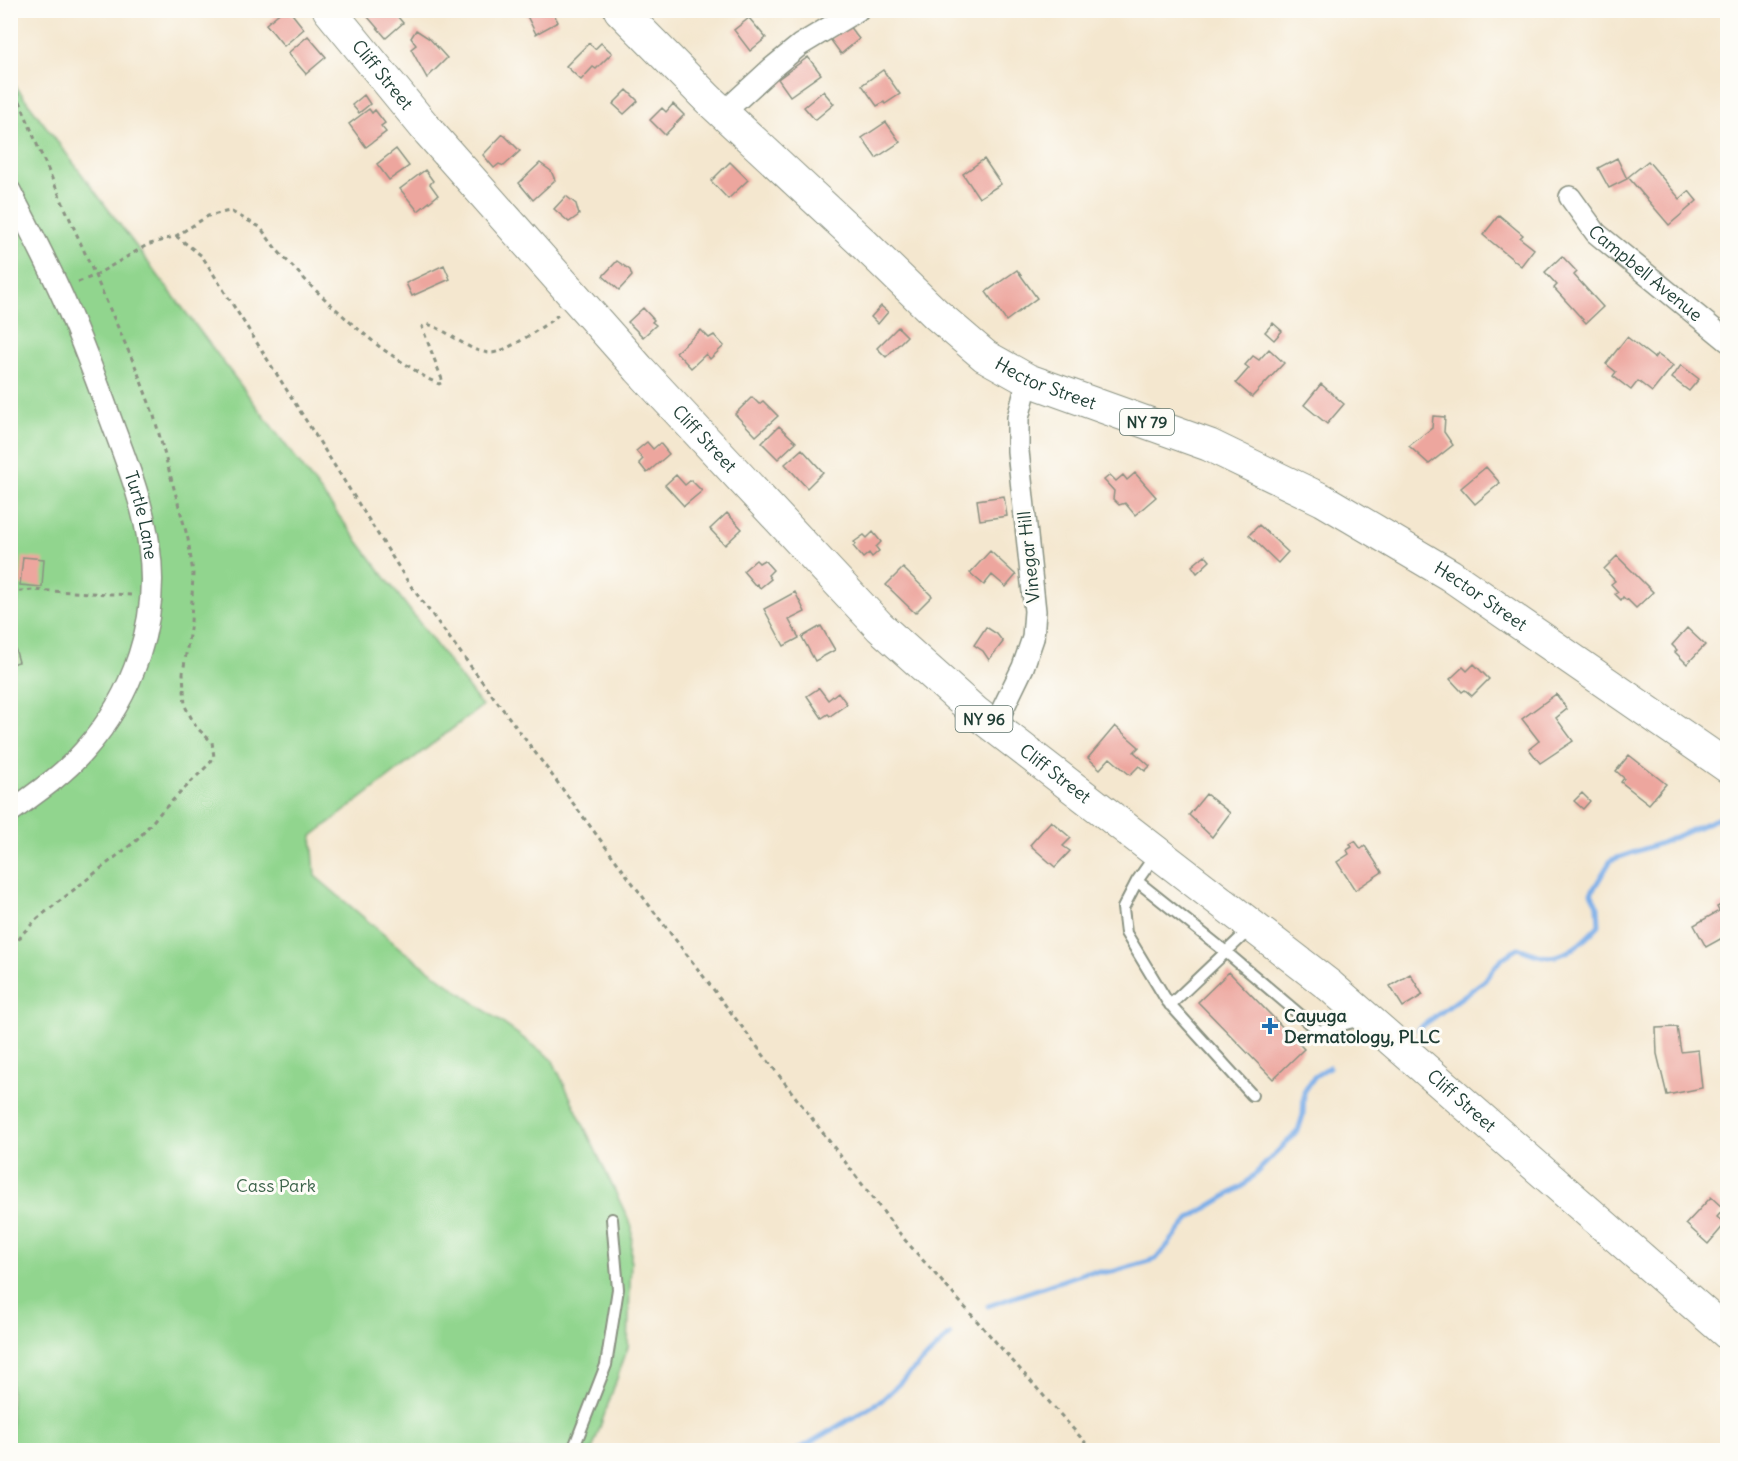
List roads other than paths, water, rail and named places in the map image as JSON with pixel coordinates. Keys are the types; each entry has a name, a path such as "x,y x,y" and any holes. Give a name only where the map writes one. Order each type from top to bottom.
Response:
{"main road":[{"name":"Cliff Street","path":"329,10 429,132 647,378 880,627 994,727 1330,986 1728,1334"},
{"name":"Hector Street","path":"620,10 723,113 936,314 985,356 1028,380 1209,445 1323,500 1450,575 1728,767"}],"street":[{"path":"723,113 800,45 858,10"},
{"name":"Turtle Lane","path":"10,191 59,289 132,477 149,545 151,597 141,652 132,677 105,726 83,753 53,780 10,812"},
{"name":"Campbell Avenue","path":"1570,197 1596,233 1728,341"},
{"name":"Vinegar Hill","path":"994,727 1023,667 1033,639 1035,611 1018,451 1018,418 1028,380"}],"lane":[{"path":"1156,854 1137,881 1123,908 1126,933 1170,1005 1252,1095"},
{"path":"1137,881 1226,952 1319,1031 1367,1018"},
{"path":"1170,1005 1252,927"},
{"path":"573,1450 606,1365 618,1289 612,1219"}],"waterway":[{"path":"1418,1029 1484,981 1501,959 1518,948 1551,957 1574,948 1585,939 1599,925 1598,907 1591,893 1611,860 1661,843 1728,814"},
{"path":"988,1306 1087,1272 1112,1272 1156,1259 1190,1218 1243,1186 1298,1131 1303,1115 1304,1092 1314,1077 1329,1067"},
{"path":"798,1450 882,1400 950,1335"}],"place":[{"name":"Cayuga Dermatology, PLLC","path":"1270,1026"}],"park label":[{"name":"Cass Park","path":"276,1186"}]}
